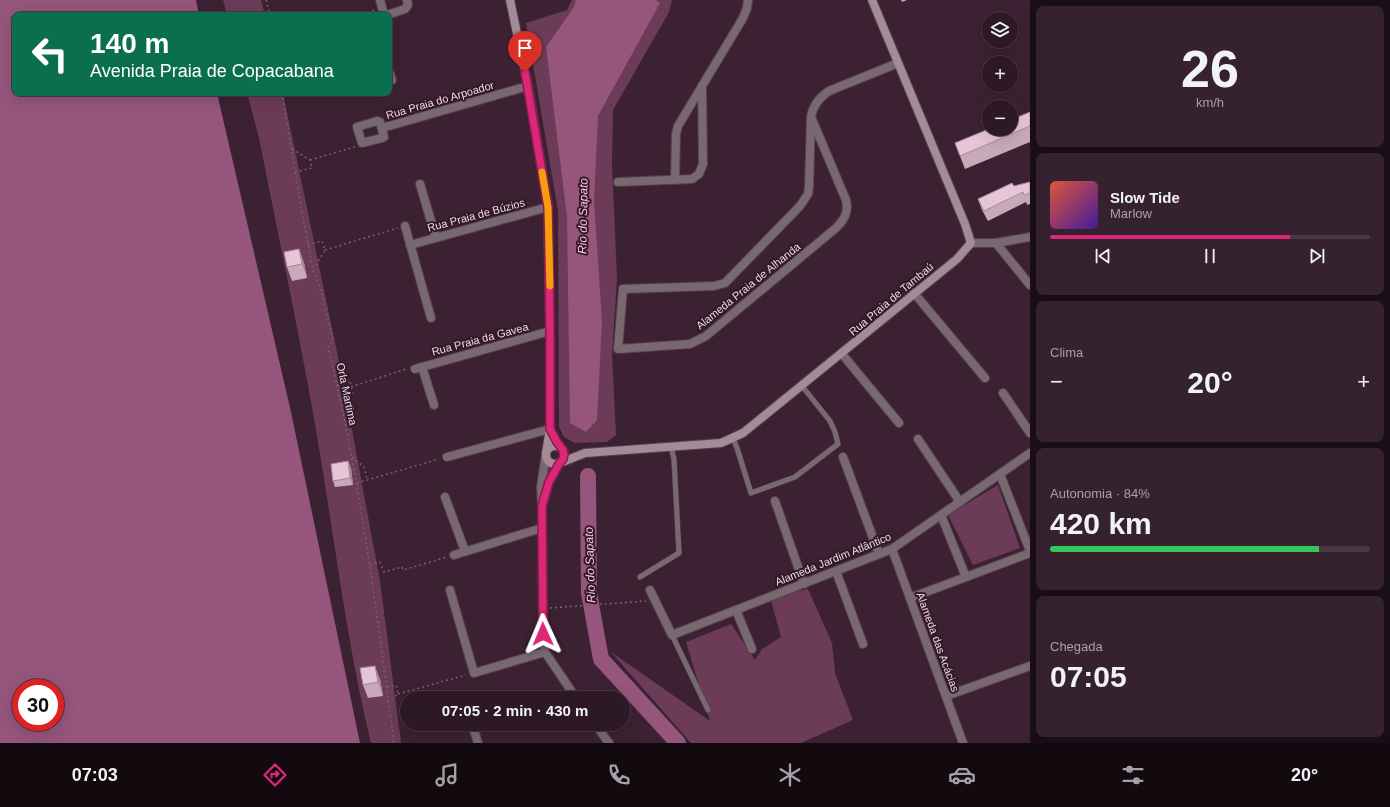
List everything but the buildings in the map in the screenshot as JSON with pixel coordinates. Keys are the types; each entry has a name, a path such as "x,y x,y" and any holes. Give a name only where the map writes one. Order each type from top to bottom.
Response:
{"street":[{"path":"384,9 405,10 408,5 408,0"},
{"path":"510,0 528,86 548,207 550,429 541,487 542,608 545,652 571,691"},
{"path":"675,180 676,129 743,18 748,0"},
{"path":"872,0 965,224 971,243 996,243 1030,237"},
{"name":"Alameda Praia de Alhanda","path":"811,117 846,200 848,207 842,222 706,336 698,341 682,345 618,349 623,289 714,286 725,283 808,194 811,117 812,110 816,103 829,91 898,63"},
{"name":"Rua Praia do Arpoador","path":"382,128 528,86"},
{"path":"618,182 692,179 699,174 702,169 702,86"},
{"name":"Rua Praia do Arpoador","path":"378,120 384,134 383,138 362,143 357,130 359,126 378,120"},
{"path":"420,184 436,238"},
{"name":"Rua Praia de Búzios","path":"410,245 548,207"},
{"path":"405,226 431,318"},
{"name":"Rua Praia de Tambaú","path":"561,448 585,453 721,443 743,433 957,259 971,243"},
{"path":"996,243 1030,285"},
{"path":"914,294 984,378"},
{"name":"Rua Praia da Gavea","path":"418,368 550,331"},
{"path":"842,354 899,423"},
{"path":"418,368 434,405"},
{"path":"1004,393 1030,433"},
{"path":"542,506 546,490 559,463 563,459 564,454 550,429"},
{"path":"447,457 550,429"},
{"path":"918,439 960,502"},
{"path":"546,454 547,450 552,446 558,446 561,448"},
{"name":"Rua Praia de Tambaú","path":"559,463 585,453"},
{"name":"Alameda Jardim Atlântico","path":"672,635 892,549 1030,453"},
{"path":"546,454 550,462 556,464 559,463"},
{"path":"843,457 879,554"},
{"path":"910,598 1030,552 1000,474"},
{"path":"445,497 465,551"},
{"path":"775,500 804,584"},
{"path":"941,515 966,577"},
{"path":"454,555 542,528"},
{"name":"Alameda das Acácias","path":"892,549 963,743"},
{"path":"836,571 862,644"},
{"path":"450,590 474,673 545,652"},
{"path":"650,590 672,635"},
{"path":"736,610 752,649"},
{"path":"946,696 1030,666"},
{"path":"474,731 478,743"},
{"path":"600,731 609,743"}],"lane":[{"path":"733,438 751,492 795,477 838,444 835,432 830,422 802,386"},
{"path":"640,577 679,553 674,459 671,447"},
{"path":"672,635 708,710"}],"path":[{"path":"266,0 269,12"},
{"path":"371,12 384,9"},
{"name":"Orla Martima","path":"283,96 313,270 321,291 333,340 328,347 338,385 357,483 370,565 394,743"},
{"path":"310,160 359,146 362,143"},
{"path":"292,149 310,160 312,168 295,172"},
{"path":"313,270 325,250 405,226"},
{"path":"308,245 322,241 325,250"},
{"path":"351,387 407,369 418,368"},
{"path":"338,385 350,381 353,395 340,399"},
{"path":"352,457 364,467 368,480"},
{"path":"357,483 447,457"},
{"path":"370,565 380,562 384,572 402,567 403,570 454,555"},
{"path":"542,608 655,601"},
{"path":"388,702 398,694 474,673"},
{"path":"387,687 396,685 398,694"}],"shaded area":[{"path":"223,0 261,0 264,12 226,12"},
{"path":"572,0 672,0 669,12 613,110 612,163 617,279 612,355 616,435 607,442 575,443 564,437 559,427 558,211 526,23 567,10"},
{"path":"248,96 284,96 343,381 380,581 401,743 371,743 347,626 323,469 303,357 259,138"},
{"path":"998,485 1020,548 973,565 948,515"},
{"path":"808,589 832,643 835,673 853,720 801,743 691,743 611,652 710,721 686,642 731,624 755,660 762,649 781,637 770,597"}],"water":[{"path":"0,0 196,0 198,12 12,12 12,96 218,96 291,412 360,743 0,743"},
{"path":"576,0 656,0 660,3 598,116 594,200 602,321 597,420 586,432 570,423 567,217 546,47 574,7"}],"waterway":[{"name":"Rio do Sapato","path":"588,476 589,593 601,659 678,743"}],"slow traffic":[{"path":"542,172 548,207 550,286"}],"route":[{"path":"525,72 548,207 550,429 564,454 562,461 549,482 542,506 543,634"}]}
